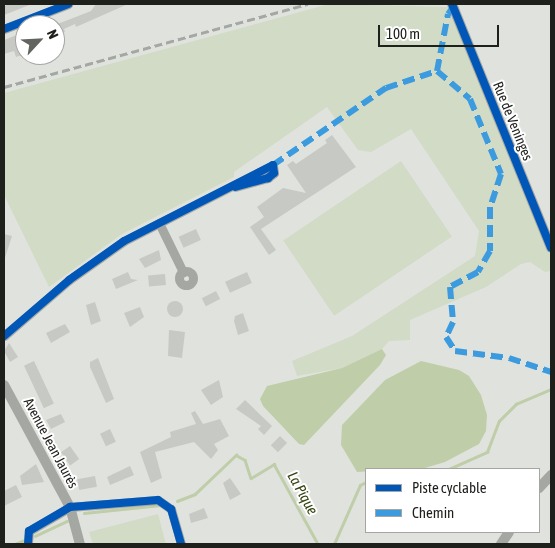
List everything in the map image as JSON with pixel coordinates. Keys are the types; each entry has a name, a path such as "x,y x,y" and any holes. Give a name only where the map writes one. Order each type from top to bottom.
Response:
{"street":[{"path":"4,28 68,4"},
{"name":"Rue de Veninges","path":"452,4 551,248"},
{"path":"4,336 69,280 124,241 235,187"},
{"path":"159,223 183,272"},
{"name":"Avenue Jean Jaurès","path":"4,385 70,507 80,544"},
{"path":"540,487 551,475"},
{"path":"28,544 29,531 70,507 162,501 171,509 181,544"},
{"path":"501,544 508,533"}],"shaded area":[{"path":"329,4 449,7 551,256 551,271 545,272 530,262 521,264 486,287 410,320 410,340 389,341 382,349 342,368 297,376 292,361 352,336 475,256 479,231 411,129 371,152 358,150 327,107 234,172 234,177 122,234 49,287 4,195 4,93"},
{"path":"401,161 452,236 334,316 283,240"},
{"path":"382,349 386,355 380,365 304,445 299,444 263,406 260,399 267,386 342,368"},
{"path":"421,361 459,370 469,376 481,395 487,415 486,431 479,444 445,462 425,468 365,468 365,472 357,472 341,445 342,425 385,380"},
{"path":"158,514 166,544 93,544 89,532"}],"building":[{"path":"10,4 32,4 4,15 4,6"},
{"path":"96,4 128,4 76,27 75,24 65,29 65,21 91,11"},
{"path":"15,36 15,54 14,51 4,54 4,40"},
{"path":"332,135 356,167 261,229 276,250 269,255 250,227 264,217 257,207 283,188 306,193 287,165 293,161 296,164 327,143 325,140"},
{"path":"196,229 201,240 184,248 179,237"},
{"path":"4,234 12,236 5,258 4,258"},
{"path":"159,250 161,260 145,268 139,259"},
{"path":"128,272 131,279 138,280 116,289 112,279"},
{"path":"247,272 252,283 230,293 225,282"},
{"path":"165,274 166,285 149,286 148,275"},
{"path":"216,291 220,299 206,306 202,298"},
{"path":"175,301 183,309 175,317 167,309"},
{"path":"95,302 101,321 91,325 86,305"},
{"path":"140,307 144,317 130,327 124,313"},
{"path":"243,313 249,331 238,335 234,321 235,316"},
{"path":"65,324 70,332 51,343 46,333"},
{"path":"169,330 185,332 182,358 168,356"},
{"path":"9,343 18,357 10,362 4,351"},
{"path":"98,358 114,399 106,403 90,367 90,362"},
{"path":"34,361 54,404 44,408 24,366"},
{"path":"219,380 223,397 211,405 201,390"},
{"path":"245,400 272,426 264,435 258,429 261,426 236,409"},
{"path":"195,411 203,424 220,419 229,436 214,444 218,450 211,459 194,442 155,452 162,478 151,483 140,452 171,437 170,432 196,424 191,413"},
{"path":"61,414 65,422 51,429 46,420"},
{"path":"110,429 116,442 106,446 100,434"},
{"path":"280,436 287,443 278,452 271,445"},
{"path":"70,446 79,459 70,465 61,452"},
{"path":"36,464 44,482 22,485 20,476"},
{"path":"130,466 134,475 110,485 107,477"},
{"path":"95,476 97,487 79,490 77,479"},
{"path":"230,478 241,494 230,500 223,483"},
{"path":"16,485 22,497 4,506 4,491"},
{"path":"204,508 208,518 191,523 189,514"}],"waterway":[{"name":"La Pique","path":"451,468 487,452 499,421 516,404 551,389"},
{"name":"La Pique","path":"177,501 195,494 236,455 245,460 251,478 274,464 318,544"},
{"name":"La Pique","path":"334,544 360,485 365,482"},
{"name":"La Pique","path":"84,513 161,505"},
{"name":"La Pique","path":"35,536 67,521"},
{"name":"La Pique","path":"15,544 25,540"}],"railway":[{"path":"4,87 308,4"}],"marked path":[{"path":"273,165 386,88 437,71 448,14 454,6"},
{"path":"437,71 470,99 501,174 490,207 490,251 478,272 450,287 453,322 446,337 455,351 509,358 551,372"}],"cycle path":[{"path":"4,29 68,4"},
{"path":"452,4 551,248"},
{"path":"4,336 69,280 124,241 273,165 274,173 268,178 235,187"},
{"path":"28,544 29,531 70,507 158,500 171,509 181,544"}]}
